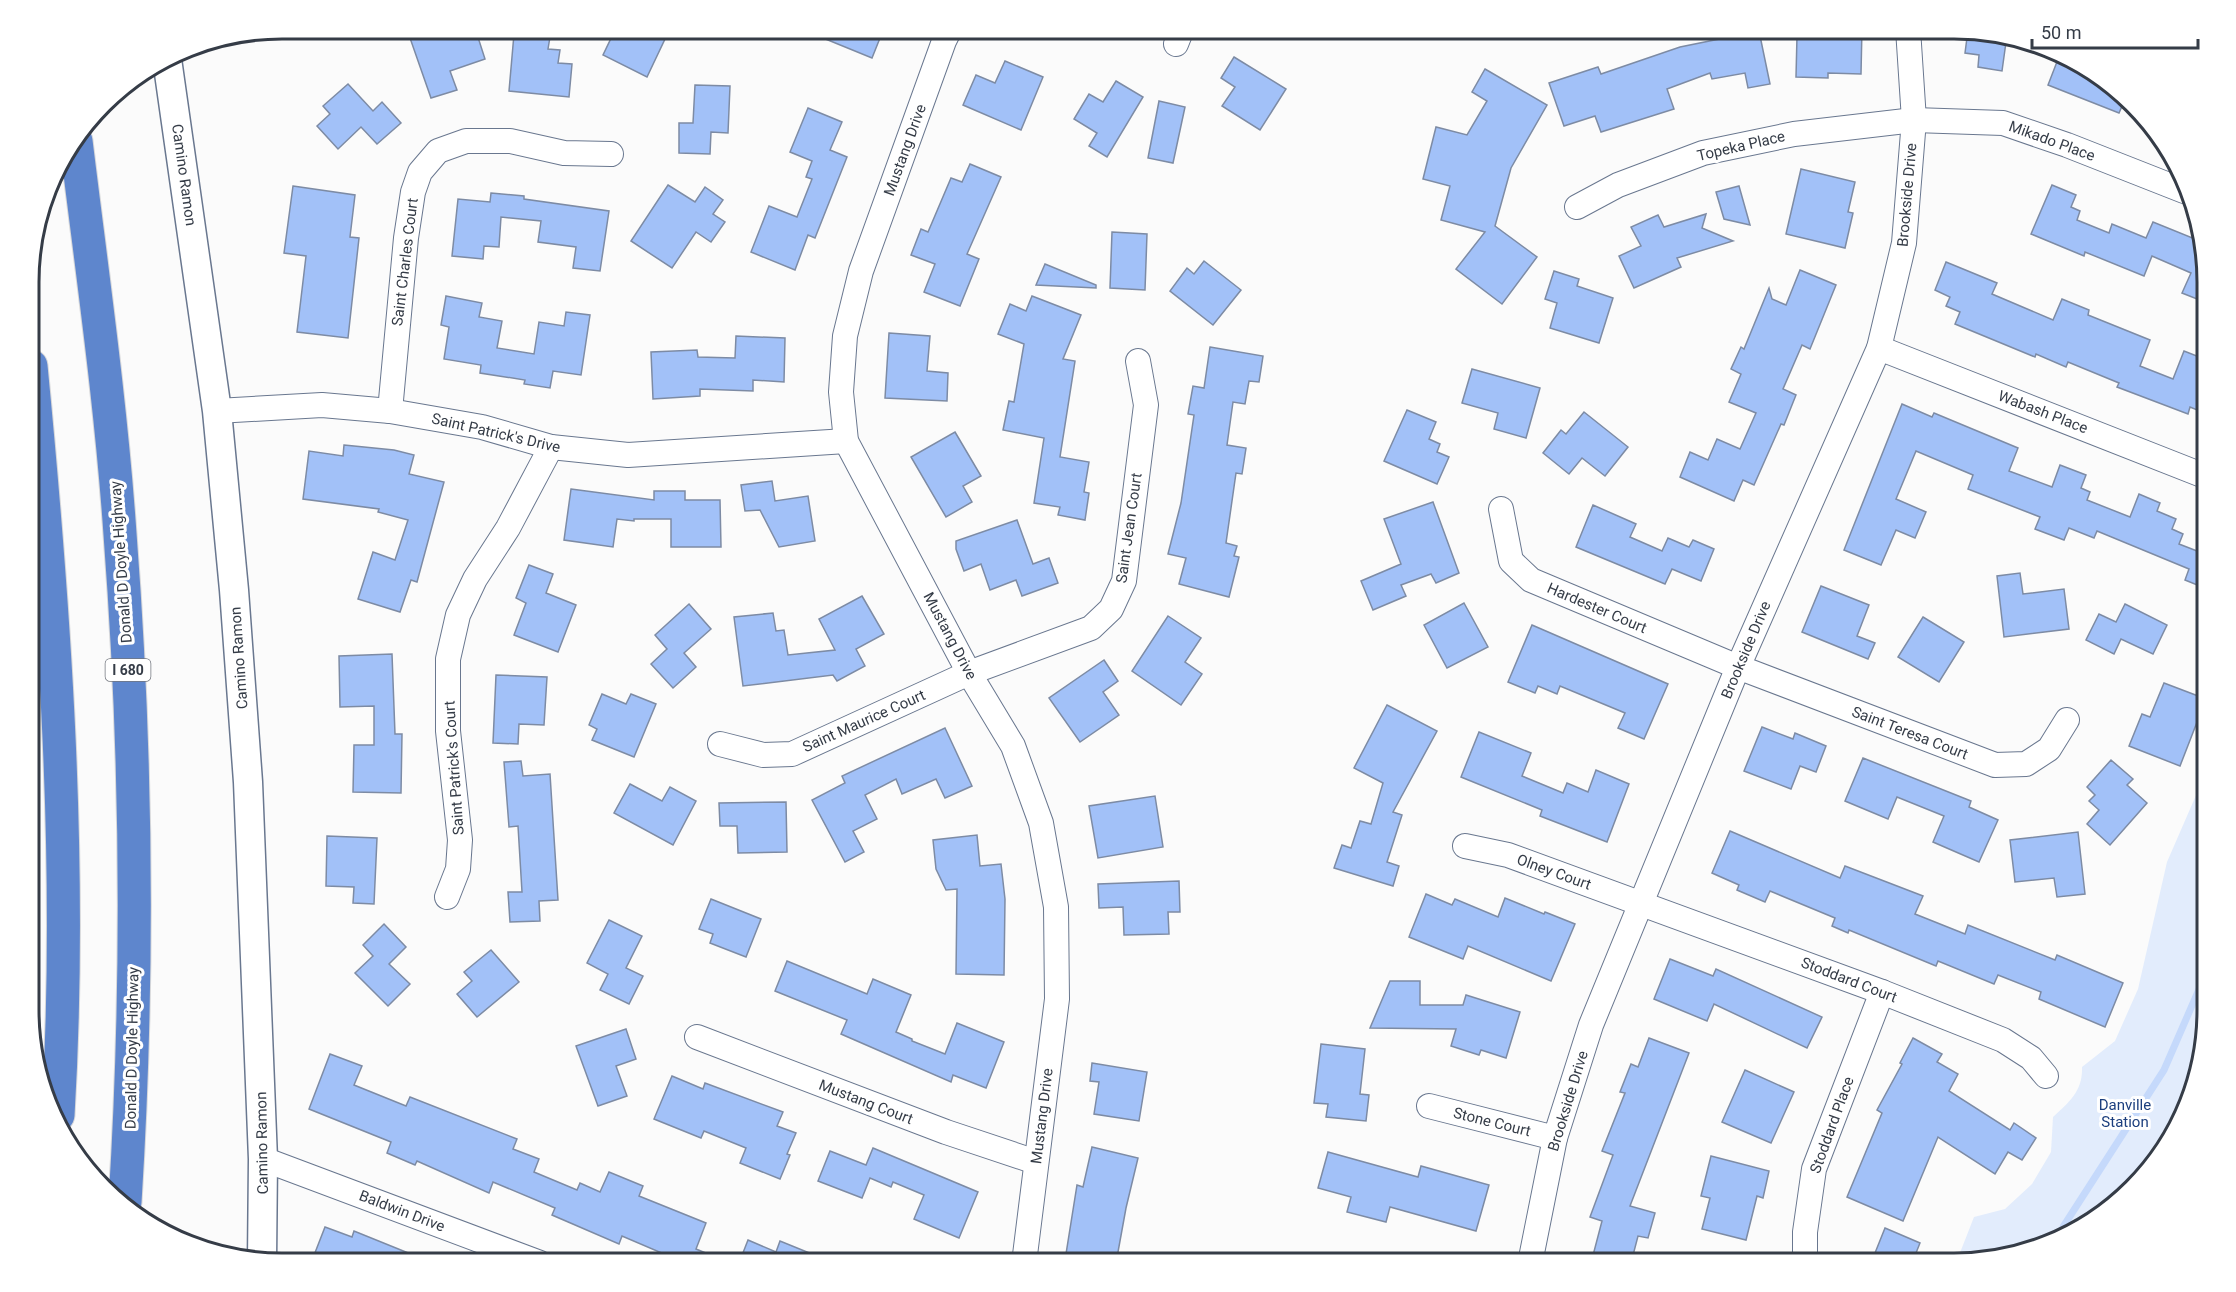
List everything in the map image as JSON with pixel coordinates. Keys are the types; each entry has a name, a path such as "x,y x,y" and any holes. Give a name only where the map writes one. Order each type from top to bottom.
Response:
{"highway":[{"name":"Donald D Doyle Highway","path":"77,152 120,532 131,724 134,927 131,1103 125,1196"},
{"path":"39,449 47,532 59,730 63,912 58,1106"}],"street":[{"name":"Mustang Drive","path":"945,39 861,271 845,336 841,392 846,441 969,673 1013,746 1041,823 1056,907 1057,999 1025,1253"},
{"name":"Brookside Drive","path":"1532,1253 1555,1138 1591,1025 1738,667 1879,348 1904,243 1914,120 1909,39"},
{"name":"Camino Ramon","path":"168,67 217,411 234,590 248,782 263,1159 262,1252"},
{"name":"Mikado Place","path":"1914,120 2002,123 2067,145 2179,189"},
{"name":"Topeka Place","path":"1577,207 1618,185 1703,153 1794,134 1914,120"},
{"name":"Saint Charles Court","path":"390,411 406,238 413,192 420,172 438,151 466,141 510,141 564,153 611,154"},
{"name":"Wabash Place","path":"1879,348 2197,473"},
{"name":"Saint Jean Court","path":"969,673 1091,628 1111,609 1124,581 1146,405 1138,361"},
{"name":"Saint Patrick's Drive","path":"217,411 322,405 390,411 482,427 551,447 628,455 846,441"},
{"name":"Saint Patrick's Court","path":"447,897 458,869 460,840 448,731 448,659 458,615 475,579 508,528 551,447"},
{"name":"Hardester Court","path":"1501,509 1511,561 1531,580 1738,667"},
{"name":"Saint Teresa Court","path":"1738,667 1995,765 2026,764 2049,749 2067,720"},
{"name":"Saint Maurice Court","path":"720,744 763,755 792,754 969,673"},
{"name":"Olney Court","path":"1465,846 1508,855 1641,903"},
{"name":"Stoddard Court","path":"1641,903 1882,992 2003,1040 2031,1058 2046,1076"},
{"name":"Stoddard Place","path":"1805,1253 1814,1169 1882,992"},
{"name":"Mustang Court","path":"697,1037 946,1132 1036,1161"},
{"name":"Stone Court","path":"1429,1106 1555,1138"},
{"name":"Baldwin Drive","path":"263,1159 513,1253"}],"green space":[{"name":"Danville Station","path":"2197,793 2195,1042 2189,1073 2172,1118 2156,1145 2137,1170 2114,1193 2089,1212 2047,1235 2017,1245 1986,1251 1960,1253 1974,1217 2005,1209 2032,1184 2051,1152 2053,1117 2077,1089 2082,1067 2115,1041 2138,989 2167,862"}],"building":[{"path":"410,39 479,39 485,59 450,71 457,90 431,98"},
{"path":"514,39 550,39 548,49 560,50 558,63 572,64 569,97 509,91"},
{"path":"611,39 665,39 647,77 603,55"},
{"path":"825,39 880,39 872,58"},
{"path":"1720,39 1761,39 1770,84 1748,88 1745,73 1712,79 1710,73 1667,89 1674,109 1601,132 1595,116 1564,126 1549,83 1598,67 1601,74 1680,47"},
{"path":"1797,39 1862,39 1861,74 1828,73 1828,78 1796,77"},
{"path":"1967,40 2006,45 2002,71 1978,67 1979,55 1965,53"},
{"path":"1234,57 1286,89 1260,130 1222,106 1235,87 1221,78"},
{"path":"1005,61 1043,77 1021,130 963,105 976,75 995,83"},
{"path":"2057,62 2089,80 2122,106 2119,113 2048,85"},
{"path":"1485,69 1547,105 1511,168 1495,226 1537,257 1502,304 1456,269 1485,232 1441,220 1450,186 1423,179 1436,127 1467,135 1487,101 1472,92"},
{"path":"1116,81 1143,97 1107,157 1089,146 1097,133 1074,119 1089,94 1103,102"},
{"path":"348,84 373,111 382,102 401,123 377,144 361,127 338,149 317,126 330,114 323,106"},
{"path":"695,85 730,86 728,133 711,132 710,154 679,153 679,123 693,123"},
{"path":"1159,101 1185,107 1173,163 1148,158"},
{"path":"808,108 842,122 830,150 847,157 815,238 808,235 795,270 751,252 769,206 797,217 812,179 806,177 812,161 790,152"},
{"path":"970,164 1001,177 967,254 979,259 960,306 924,292 935,264 911,255 921,229 928,232 951,178 962,182"},
{"path":"1801,169 1855,182 1848,212 1853,213 1845,248 1786,234"},
{"path":"668,185 695,202 705,187 723,200 713,214 725,222 711,242 696,232 672,268 631,241"},
{"path":"2052,185 2076,195 2071,207 2080,211 2077,220 2109,233 2112,224 2146,238 2153,222 2193,238 2197,299 2182,293 2191,273 2152,256 2144,276 2085,252 2084,256 2031,234"},
{"path":"293,186 355,195 350,237 359,238 348,338 297,332 306,256 284,253"},
{"path":"1739,186 1750,225 1724,219 1716,192"},
{"path":"491,193 524,196 524,199 609,211 600,271 573,268 576,247 538,242 541,221 501,217 499,247 484,246 483,259 452,256 458,199 490,202"},
{"path":"1706,214 1702,228 1733,241 1677,258 1681,267 1634,288 1619,256 1641,246 1631,227 1658,215 1664,227"},
{"path":"1112,232 1147,234 1145,290 1110,288"},
{"path":"1204,261 1241,290 1213,325 1170,291 1187,268 1194,274"},
{"path":"1946,262 1997,283 1992,294 2053,320 2062,299 2089,310 2088,315 2150,340 2140,366 2173,379 2184,351 2197,356 2197,410 2190,407 2188,414 2117,387 2119,383 2068,362 2066,367 2036,354 2035,357 1955,324 1960,312 1946,306 1950,297 1935,290"},
{"path":"1045,264 1096,285 1096,288 1036,285"},
{"path":"1800,270 1836,285 1810,349 1802,345 1783,389 1796,395 1784,425 1781,424 1754,485 1743,480 1734,501 1680,477 1690,452 1708,460 1717,439 1740,449 1756,413 1729,402 1741,374 1731,369 1741,347 1744,349 1769,288 1772,299 1786,305"},
{"path":"1554,271 1579,279 1577,286 1613,298 1599,343 1550,328 1557,303 1545,299"},
{"path":"446,296 482,303 479,317 502,321 497,348 534,354 539,322 564,326 566,312 590,315 581,375 553,371 550,388 524,384 525,380 480,373 481,365 444,359 449,327 441,325"},
{"path":"1032,296 1081,315 1063,359 1075,361 1060,457 1089,462 1084,492 1089,493 1085,520 1058,515 1060,507 1034,503 1044,438 1003,430 1009,401 1014,402 1024,344 998,334 1010,304 1026,311"},
{"path":"889,333 930,336 927,371 948,373 947,401 885,398"},
{"path":"736,336 785,338 784,382 753,380 753,391 700,389 700,396 653,399 651,352 697,350 698,357 735,358"},
{"path":"1210,347 1263,356 1259,382 1249,381 1245,404 1233,402 1227,445 1246,448 1242,474 1236,473 1226,543 1237,546 1234,556 1239,557 1229,597 1179,584 1186,558 1168,554 1181,503 1194,415 1188,414 1193,386 1204,388"},
{"path":"1472,369 1540,388 1526,438 1494,429 1498,413 1462,403"},
{"path":"1902,404 1932,417 1934,413 2018,448 2009,471 2052,487 2060,465 2086,475 2081,488 2090,492 2087,500 2130,517 2139,494 2160,503 2157,511 2176,519 2172,529 2183,534 2179,544 2197,551 2197,585 2185,580 2189,569 2097,531 2094,538 2069,528 2064,540 2035,529 2040,517 1968,489 1973,475 1916,451 1896,499 1926,512 1915,538 1896,530 1881,565 1844,550"},
{"path":"1407,410 1436,422 1429,439 1440,444 1437,452 1449,457 1437,484 1384,461"},
{"path":"1584,412 1628,447 1605,476 1582,458 1569,474 1543,453 1561,430 1566,434"},
{"path":"955,432 981,476 963,486 972,502 946,517 911,457"},
{"path":"344,445 394,450 414,455 409,474 444,482 417,582 411,580 400,612 358,599 373,552 395,560 408,520 378,512 379,509 303,499 309,451 343,456"},
{"path":"772,481 775,501 808,496 815,541 779,547 760,510 745,511 741,485"},
{"path":"571,489 654,500 654,491 685,491 685,500 720,500 721,547 671,547 671,519 634,519 634,521 617,519 613,547 564,540"},
{"path":"1433,502 1459,573 1436,583 1431,574 1401,585 1406,596 1373,610 1361,581 1401,564 1384,519"},
{"path":"1593,505 1636,524 1630,537 1662,551 1668,538 1689,547 1693,540 1714,549 1701,581 1672,569 1665,584 1576,547"},
{"path":"1017,520 1033,564 1049,558 1058,583 1022,596 1016,580 990,590 981,564 964,571 956,549 956,541"},
{"path":"529,565 553,574 546,593 576,605 558,652 514,635 526,603 516,598"},
{"path":"2020,573 2023,594 2064,589 2069,629 2004,637 1997,576"},
{"path":"1821,586 1869,605 1857,636 1875,643 1868,659 1802,632"},
{"path":"862,596 884,634 856,649 865,666 837,681 833,675 743,686 734,617 773,613 776,631 784,630 788,655 835,650 819,619"},
{"path":"1464,603 1488,647 1447,668 1424,625"},
{"path":"689,604 711,629 684,653 696,667 673,688 651,664 667,649 655,635"},
{"path":"2125,604 2167,625 2153,654 2121,639 2114,654 2086,640 2099,614 2116,622"},
{"path":"1168,616 1201,638 1185,662 1202,674 1181,705 1132,671"},
{"path":"1923,617 1964,642 1939,682 1898,657"},
{"path":"1532,625 1668,684 1644,739 1618,728 1625,713 1560,686 1557,694 1538,686 1535,693 1508,682"},
{"path":"392,654 395,734 402,734 401,793 353,792 354,745 374,745 374,706 340,707 339,656"},
{"path":"1104,660 1118,681 1103,692 1119,715 1080,742 1049,698"},
{"path":"496,675 547,677 544,725 519,724 518,744 493,743"},
{"path":"2164,683 2197,696 2197,722 2180,766 2129,746 2142,714 2150,717"},
{"path":"602,694 626,704 631,694 656,704 634,757 592,740 597,729 589,725"},
{"path":"1387,705 1437,731 1393,812 1402,815 1387,862 1399,866 1393,886 1334,868 1342,845 1351,848 1360,821 1371,824 1383,783 1354,768"},
{"path":"1762,727 1793,739 1795,733 1826,746 1816,772 1800,766 1791,789 1744,771"},
{"path":"945,728 972,786 945,798 936,779 902,794 896,779 865,795 877,819 853,831 864,852 845,862 812,800 845,783 842,776"},
{"path":"1479,732 1531,753 1522,776 1563,793 1567,783 1588,792 1596,770 1629,784 1607,842 1540,816 1542,810 1461,777"},
{"path":"1863,758 1971,801 1969,807 1998,820 1979,862 1933,842 1944,816 1897,797 1888,819 1845,801"},
{"path":"2111,760 2133,779 2127,785 2147,803 2110,845 2087,824 2099,810 2089,801 2095,795 2087,787"},
{"path":"521,761 523,776 550,774 558,900 539,901 540,921 510,922 508,892 522,892 518,826 509,827 504,762"},
{"path":"630,784 662,801 670,787 696,801 673,845 614,813"},
{"path":"1155,796 1163,847 1098,858 1089,806"},
{"path":"786,802 787,852 738,853 737,826 720,826 719,803"},
{"path":"1730,831 1840,878 1845,866 1923,896 1915,914 1965,934 1968,925 2055,960 2057,955 2123,983 2105,1027 2039,999 2041,992 1998,975 1994,984 1938,961 1936,966 1849,930 1848,933 1832,926 1835,918 1770,891 1765,902 1737,890 1739,885 1712,873"},
{"path":"2078,832 2085,894 2057,897 2054,878 2015,882 2010,840"},
{"path":"977,835 980,866 1001,864 1005,899 1004,975 956,974 957,889 946,890 936,869 933,840"},
{"path":"327,836 377,838 374,904 353,903 354,887 326,886"},
{"path":"1179,881 1180,912 1168,912 1169,934 1124,935 1123,907 1099,908 1098,884"},
{"path":"1426,894 1452,905 1455,899 1498,917 1505,898 1575,924 1551,981 1468,946 1463,959 1409,937"},
{"path":"711,899 761,919 746,957 710,943 713,934 699,929"},
{"path":"609,920 642,936 626,968 643,976 629,1004 600,990 608,974 587,963"},
{"path":"384,924 406,947 389,964 410,984 388,1006 355,973 373,956 363,945"},
{"path":"491,950 519,982 477,1017 457,994 472,981 464,972"},
{"path":"1670,959 1713,976 1716,969 1822,1017 1807,1048 1714,1004 1707,1021 1654,999"},
{"path":"787,961 867,994 873,979 911,995 896,1032 945,1054 957,1023 1004,1042 986,1088 953,1075 951,1082 841,1034 847,1020 775,991"},
{"path":"1390,981 1420,981 1420,1005 1463,1005 1466,995 1520,1012 1506,1058 1481,1050 1479,1055 1451,1046 1456,1029 1370,1028"},
{"path":"626,1029 636,1059 616,1066 627,1096 598,1106 576,1046"},
{"path":"1649,1038 1689,1053 1630,1206 1655,1213 1648,1238 1638,1236 1634,1253 1594,1253 1602,1221 1590,1217 1613,1155 1602,1151 1625,1093 1620,1092 1631,1064 1638,1067"},
{"path":"1913,1038 1942,1054 1937,1062 1958,1074 1949,1091 2010,1130 2014,1123 2036,1138 2022,1160 2008,1152 1995,1174 1938,1137 1903,1221 1847,1197 1882,1113 1877,1110"},
{"path":"1321,1044 1365,1049 1360,1094 1369,1095 1366,1121 1326,1117 1328,1104 1314,1103"},
{"path":"330,1054 362,1066 354,1085 406,1106 410,1097 517,1139 513,1149 539,1159 534,1172 577,1190 580,1183 600,1192 609,1172 643,1186 639,1196 706,1223 696,1249 706,1253 662,1253 622,1236 619,1244 552,1215 555,1208 493,1182 489,1193 417,1161 415,1165 387,1153 391,1142 309,1109"},
{"path":"1092,1063 1147,1072 1139,1121 1094,1114 1099,1082 1090,1081"},
{"path":"1745,1070 1794,1092 1771,1143 1722,1122"},
{"path":"672,1076 703,1089 705,1083 783,1112 777,1126 796,1133 780,1179 740,1163 746,1148 704,1131 701,1138 654,1119"},
{"path":"1092,1147 1138,1158 1118,1253 1066,1253 1077,1185 1083,1187"},
{"path":"873,1148 978,1192 959,1238 914,1219 924,1195 893,1182 891,1187 870,1178 862,1198 818,1181 830,1151 866,1165"},
{"path":"1328,1152 1418,1177 1421,1166 1489,1185 1476,1231 1390,1207 1386,1222 1347,1212 1351,1197 1318,1188"},
{"path":"1711,1156 1769,1171 1763,1198 1757,1196 1746,1240 1702,1229 1710,1198 1701,1196"},
{"path":"325,1227 352,1237 354,1231 408,1253 315,1253"},
{"path":"1885,1228 1920,1243 1916,1253 1875,1253"},
{"path":"748,1240 776,1252 780,1241 809,1253 743,1253"}],"waterway":[{"path":"2063,1227 2164,1070 2197,994"}]}
